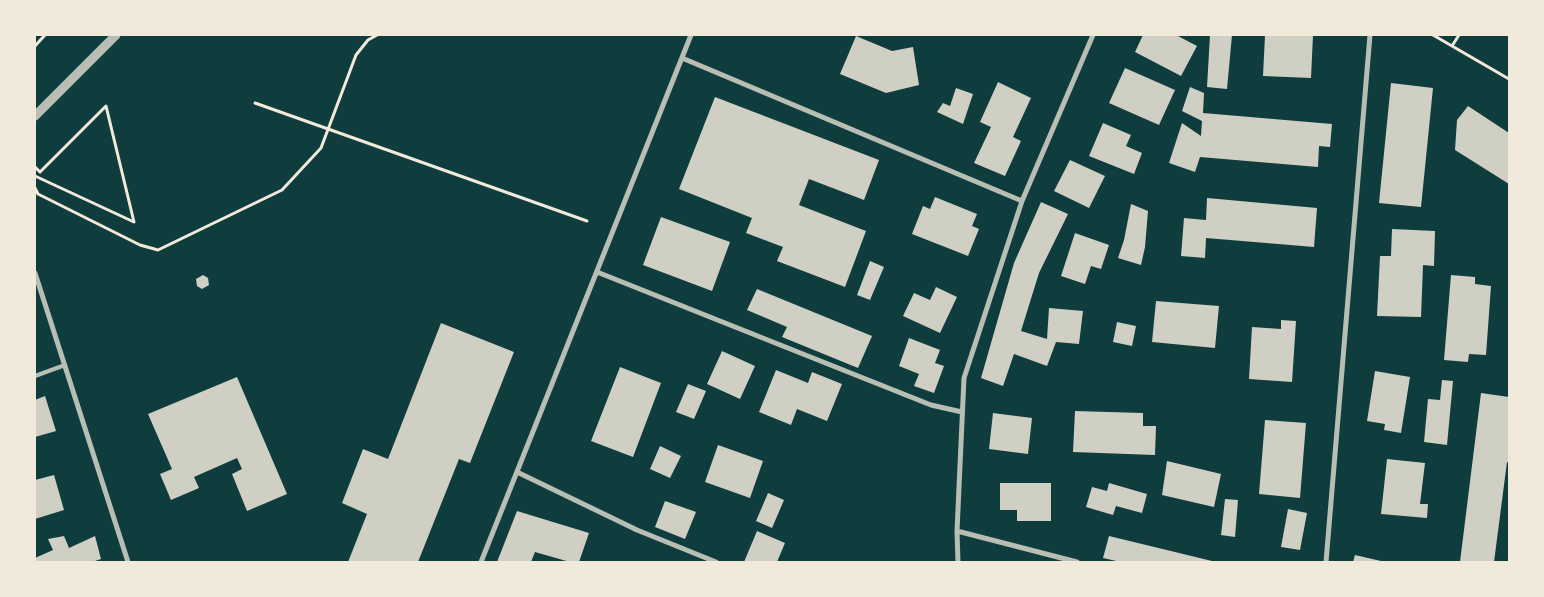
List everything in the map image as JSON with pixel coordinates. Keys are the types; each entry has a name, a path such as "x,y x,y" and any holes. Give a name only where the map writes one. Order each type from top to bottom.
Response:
{"street":[{"path":"35,116 116,35"},
{"path":"481,562 691,35"},
{"path":"958,562 957,531 964,378 1022,201 1093,35"},
{"path":"1326,562 1370,35"},
{"path":"682,58 1022,201"},
{"path":"597,272 931,405 962,412"},
{"path":"35,273 128,562"},
{"path":"517,472 637,530 716,562"},
{"path":"957,531 1077,562"}],"lane":[{"path":"35,376 65,366"}],"path":[{"path":"35,46 45,35"},
{"path":"35,188 38,194 123,237 140,245 158,250 282,190 321,148 356,56 368,40 377,35"},
{"path":"1433,35 1509,79"},
{"path":"1452,46 1459,35"},
{"path":"255,103 587,221"},
{"path":"35,167 40,172 106,106 134,222 35,176"}],"building":[{"path":"1143,35 1176,35 1197,46 1181,76 1135,52"},
{"path":"1210,35 1232,35 1227,89 1207,87"},
{"path":"1265,35 1313,35 1311,78 1263,76"},
{"path":"856,36 892,51 913,47 919,85 886,93 840,74"},
{"path":"1125,68 1175,90 1159,125 1109,103"},
{"path":"998,82 1031,98 1013,137 1021,141 1005,176 974,163 991,127 980,122"},
{"path":"1391,83 1433,88 1421,207 1379,203"},
{"path":"1190,87 1204,93 1203,113 1332,124 1330,147 1319,146 1318,167 1200,157 1195,172 1169,163 1182,123 1201,136 1202,121 1182,111"},
{"path":"956,88 973,94 963,124 937,112 943,103 950,106"},
{"path":"715,97 879,160 864,200 809,179 799,205 866,231 845,287 777,261 783,247 746,233 752,218 679,189"},
{"path":"1468,106 1509,133 1509,184 1455,150 1457,120"},
{"path":"1103,123 1131,135 1126,146 1142,153 1134,174 1089,156"},
{"path":"1070,160 1105,176 1089,208 1054,191"},
{"path":"935,197 977,214 972,226 979,229 968,256 912,234 923,206 930,209"},
{"path":"1207,198 1317,208 1314,247 1206,238 1205,258 1181,256 1184,218 1206,220"},
{"path":"1041,202 1068,214 1039,273 1021,331 1047,339 1049,308 1083,311 1079,344 1056,342 1047,366 1014,354 1003,386 981,378 1014,263"},
{"path":"1131,204 1148,211 1145,247 1141,265 1118,258 1124,240"},
{"path":"661,217 730,242 712,291 643,265"},
{"path":"1392,229 1435,231 1434,266 1423,265 1421,317 1377,316 1380,256 1391,256"},
{"path":"1075,233 1109,245 1101,269 1091,266 1085,284 1061,276"},
{"path":"870,261 884,267 870,300 857,295"},
{"path":"203,275 208,278 209,285 202,289 197,286 196,279"},
{"path":"1451,275 1475,277 1475,284 1491,286 1486,355 1469,354 1468,362 1444,360"},
{"path":"936,287 957,297 940,333 903,316 914,293 930,300"},
{"path":"757,289 872,336 858,368 782,337 787,327 747,310"},
{"path":"1156,301 1219,306 1215,348 1152,342"},
{"path":"1281,320 1296,321 1292,382 1249,379 1252,327 1281,329"},
{"path":"1117,322 1136,326 1132,346 1113,342"},
{"path":"441,323 514,352 470,463 459,459 418,562 348,562 367,514 342,503 363,449 388,459"},
{"path":"909,338 940,350 935,363 944,366 934,393 914,386 919,374 899,366"},
{"path":"722,351 755,366 740,399 707,384"},
{"path":"620,367 661,383 633,457 591,441"},
{"path":"776,370 808,383 812,372 842,384 827,421 797,409 791,425 759,412"},
{"path":"1375,371 1410,377 1401,433 1384,430 1385,424 1367,421"},
{"path":"237,377 287,494 247,511 232,474 242,469 237,458 194,477 199,488 171,500 160,474 172,469 148,414"},
{"path":"1442,380 1453,381 1447,445 1424,442 1428,399 1440,400"},
{"path":"688,384 706,391 694,419 676,412"},
{"path":"1481,393 1509,397 1509,463 1507,462 1494,562 1460,562"},
{"path":"45,396 56,431 35,437 35,400"},
{"path":"1075,411 1143,413 1143,426 1156,426 1155,455 1073,452"},
{"path":"993,413 1032,418 1028,454 989,449"},
{"path":"1265,420 1306,423 1300,498 1259,494"},
{"path":"718,445 763,461 750,498 705,482"},
{"path":"660,446 681,456 670,478 650,469"},
{"path":"1387,459 1425,463 1420,504 1428,504 1427,518 1381,514"},
{"path":"1167,461 1221,474 1214,507 1162,495"},
{"path":"54,475 64,510 35,519 35,480"},
{"path":"1000,483 1051,483 1051,521 1017,521 1017,510 1000,510"},
{"path":"1109,483 1147,494 1142,513 1116,506 1113,515 1086,507 1092,487 1107,491"},
{"path":"768,493 784,500 772,528 756,521"},
{"path":"1225,499 1238,500 1235,537 1221,535"},
{"path":"665,501 696,512 685,539 655,527"},
{"path":"1288,509 1307,513 1300,550 1281,547"},
{"path":"517,511 589,533 579,562 570,562 535,552 531,562 497,562"},
{"path":"757,531 785,543 777,562 744,562"},
{"path":"64,536 69,548 95,536 101,559 92,562 35,562 35,558 53,550 48,539"},
{"path":"1109,536 1212,562 1121,562 1103,558"},
{"path":"1355,555 1381,561 1381,562 1353,562"}]}
